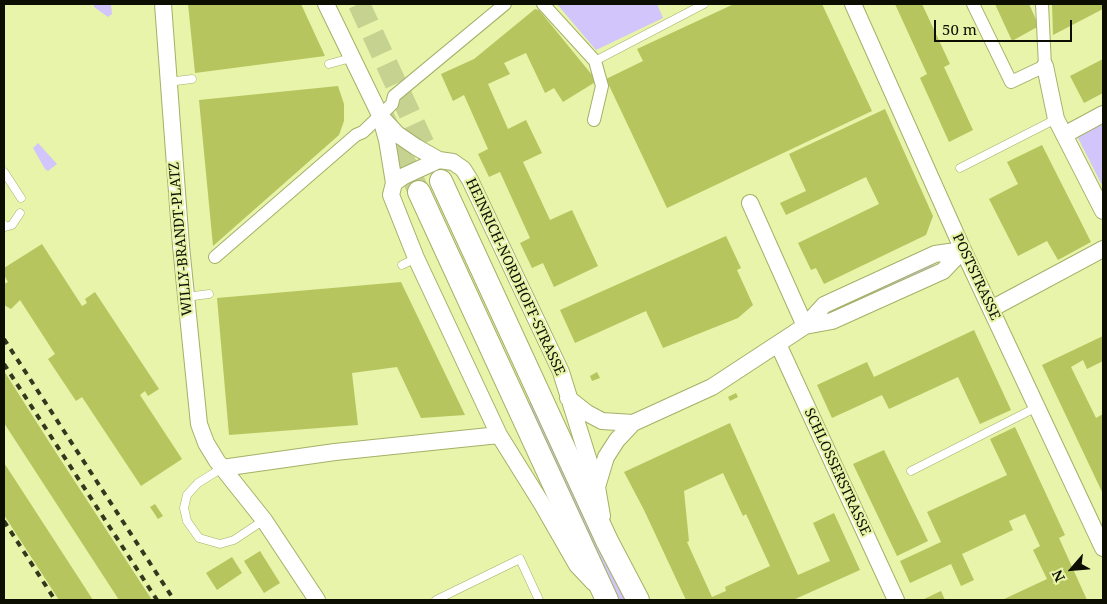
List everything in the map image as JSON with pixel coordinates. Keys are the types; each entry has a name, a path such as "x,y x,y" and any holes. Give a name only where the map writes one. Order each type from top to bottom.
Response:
{"main road":[{"name":"HEINRICH-NORDHOFF-STRASSE","path":"440,170 608,540 638,600"},
{"name":"HEINRICH-NORDHOFF-STRASSE","path":"419,192 605,596"}],"street":[{"name":"WILLY-BRANDT-PLATZ","path":"163,4 186,297 200,424 206,444 222,468 264,520 317,600"},
{"name":"HEINRICH-NORDHOFF-STRASSE","path":"326,4 380,116 388,140 399,179 391,196 409,262 499,435 542,504 576,564 605,596"},
{"path":"215,257 380,116 392,104 394,96 505,4"},
{"path":"543,4 595,61 602,86 594,120"},
{"name":"POSTSTRASSE","path":"853,4 963,250 1103,548"},
{"path":"973,4 1011,82 1046,66"},
{"path":"1042,4 1046,66 1056,119 1103,211"},
{"path":"1064,135 1103,114"},
{"name":"HEINRICH-NORDHOFF-STRASSE","path":"380,116 397,134 440,170 453,162 463,169 470,180 561,372 597,488 608,540"},
{"path":"399,179 440,170"},
{"path":"750,203 805,326"},
{"path":"991,309 1103,249"},
{"path":"597,488 606,457 617,440 633,423 712,387 805,326 824,305 935,254 963,250"},
{"name":"SCHLOSSERSTRASSE","path":"778,344 896,600"},
{"path":"568,398 602,422 633,423"},
{"path":"222,468 336,452 499,435"}],"lane":[{"path":"595,61 704,4"},
{"path":"329,64 351,58"},
{"path":"168,82 192,79"},
{"path":"960,168 1056,119"},
{"path":"4,172 21,198"},
{"path":"4,225 6,227 12,225 20,213"},
{"path":"186,297 209,294"},
{"path":"911,471 1037,407"},
{"path":"222,468 198,483 187,495 184,508 187,521 196,534 207,542 220,544 234,540 264,520"},
{"path":"436,600 520,559 539,600"}],"shaded area":[{"path":"94,4 111,4 112,14 108,17 94,7"},
{"path":"557,4 657,4 663,18 596,50"},
{"path":"1103,122 1103,187 1077,136"},
{"path":"38,143 57,164 48,171 33,148"},
{"path":"931,261 935,269 827,316 827,311"},
{"path":"534,401 628,600 619,600 526,404"}],"building":[{"path":"188,4 301,4 325,56 195,73"},
{"path":"734,4 822,4 872,111 667,208 606,79 643,61 637,49"},
{"path":"895,4 922,4 950,64 944,67 973,130 949,142 920,78 927,74"},
{"path":"995,4 1029,4 1039,26 1012,41"},
{"path":"1052,4 1103,4 1103,9 1053,35"},
{"path":"535,9 539,10 597,81 563,102 554,88 545,93 526,53 504,63 510,74 488,84 508,129 526,120 542,153 523,162 550,220 572,210 598,266 554,287 543,263 532,268 520,243 530,238 500,172 489,177 478,154 488,149 464,95 453,101 441,74 474,59"},
{"path":"1103,59 1103,93 1084,103 1070,76"},
{"path":"338,86 344,104 344,121 339,135 213,246 199,100"},
{"path":"885,109 933,216 926,235 824,284 816,268 811,270 798,243 879,204 866,177 786,215 780,203 806,191 789,154"},
{"path":"1042,145 1091,242 1058,260 1047,241 1018,256 989,199 1018,184 1007,162"},
{"path":"726,236 741,268 737,270 753,305 738,318 663,348 646,311 575,343 560,310"},
{"path":"42,244 82,306 87,303 85,299 95,292 159,389 148,396 145,391 140,395 182,459 141,486 82,397 76,401 48,359 55,354 20,300 11,309 4,305 4,284 8,282 4,275 4,268"},
{"path":"401,282 465,415 421,418 397,367 352,373 358,425 229,435 217,298"},
{"path":"974,330 1011,410 980,424 958,377 889,409 882,395 832,418 817,385 867,362 874,377"},
{"path":"1103,336 1103,361 1087,369 1083,360 1071,367 1096,418 1103,414 1103,494 1042,365"},
{"path":"4,371 152,600 119,600 4,423"},
{"path":"597,372 600,378 592,381 590,376"},
{"path":"736,393 738,397 730,401 728,397"},
{"path":"730,423 798,575 830,561 813,523 834,513 860,570 793,600 686,600 624,472","holes":["723,473 743,516 746,514 770,566 725,587 726,591 712,597 687,542 689,541 684,491"]},
{"path":"1015,427 1065,535 1059,538 1087,600 1002,600 1047,579 1033,550 1040,546 1025,514 1009,521 1013,530 962,554 974,580 961,586 951,564 910,583 900,561 941,542 927,512 1007,475 990,439"},
{"path":"884,450 928,541 897,556 853,464"},
{"path":"4,463 93,600 59,600 4,515"},
{"path":"155,504 163,516 158,519 150,507"},
{"path":"260,551 280,583 264,593 244,561"},
{"path":"232,557 242,573 217,590 206,573"},
{"path":"941,591 945,600 922,600"}],"tunnel":[{"path":"359,4 435,169"},
{"path":"383,116 419,192"}],"railway":[{"path":"4,339 174,600"},
{"path":"4,364 157,600"},
{"path":"4,521 55,600"}]}
